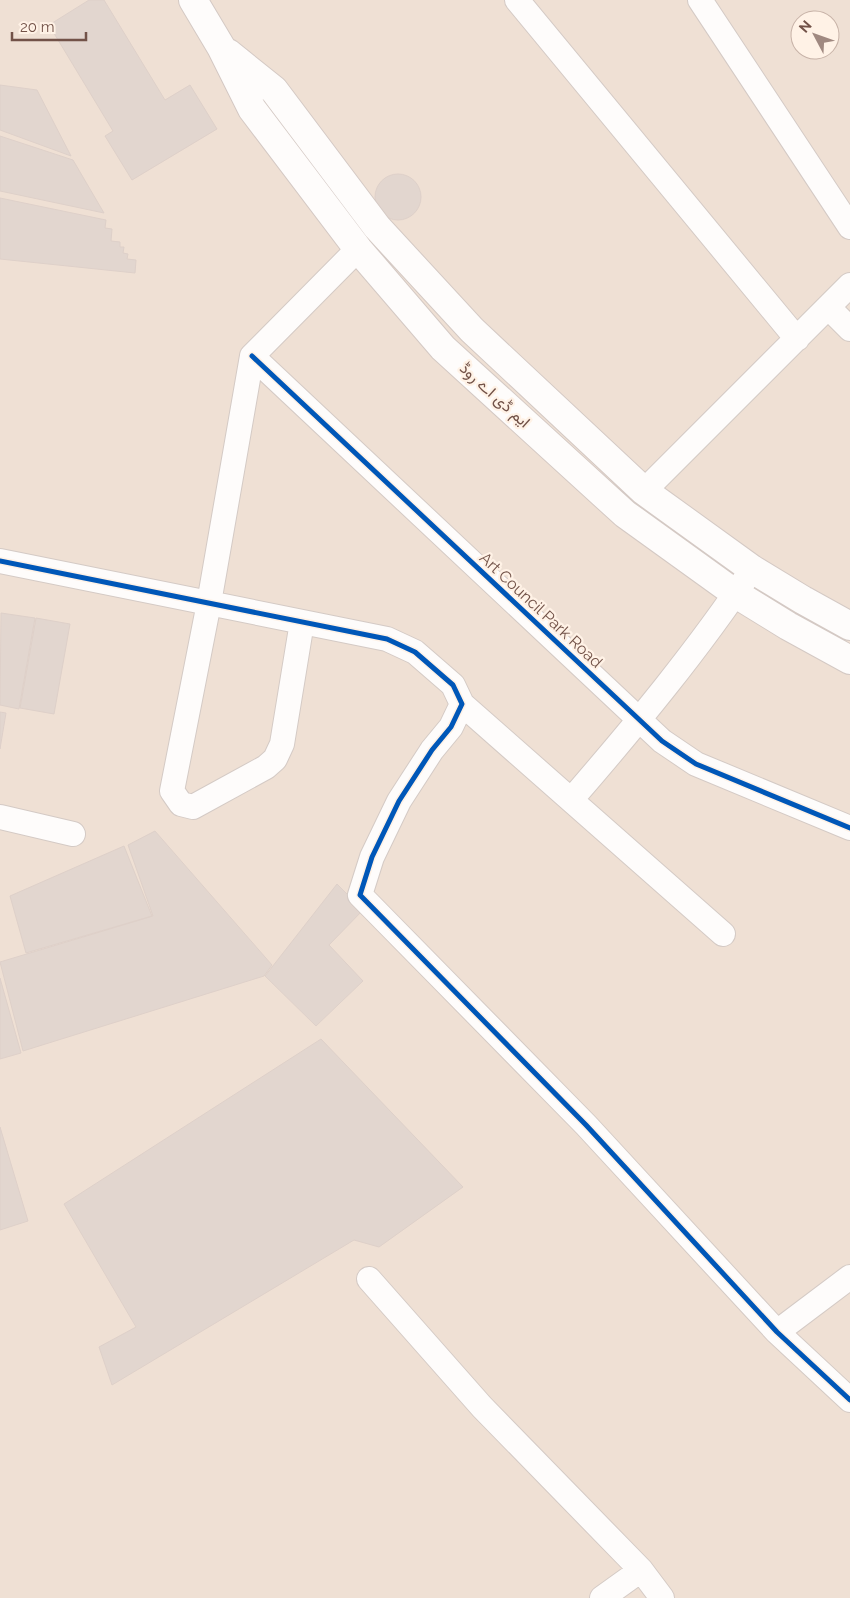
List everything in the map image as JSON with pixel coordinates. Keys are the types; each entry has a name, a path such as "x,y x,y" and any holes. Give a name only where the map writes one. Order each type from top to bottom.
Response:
{"main road":[{"name":"ایم ڈی اے روڈ","path":"194,0 221,47 252,109 358,249 443,348 625,514 736,594 788,626 850,660"},
{"name":"ایم ڈی اے روڈ","path":"221,47 274,90 377,227 472,330 644,491 752,569 850,626"}],"street":[{"path":"517,0 797,339"},
{"path":"700,0 850,227"},
{"path":"302,622 282,744 275,759 266,767 193,807 180,804 172,791 209,603 252,356 358,249"},
{"path":"644,491 850,285"},
{"path":"828,307 850,329"},
{"name":"Art Council Park Road","path":"252,356 662,741 696,764 850,828"},
{"path":"0,560 387,640 415,652 453,685 462,704 723,934"},
{"path":"571,800 640,720 736,594 752,569"},
{"path":"462,704 451,726 432,750 399,801 372,857 360,895 586,1125 777,1332 850,1400"},
{"path":"0,818 73,834"},
{"path":"777,1332 850,1277"},
{"path":"369,1279 482,1408 641,1570 662,1598"},
{"path":"602,1598 641,1570"}],"shaded area":[{"path":"0,0 850,0 850,1598 0,1598"}],"building":[{"path":"89,0 104,0 165,100 190,85 217,129 132,180 105,136 113,131 49,25"},
{"path":"0,85 37,90 71,156 0,130"},
{"path":"0,136 73,160 104,213 0,191"},
{"path":"393,174 403,174 417,184 421,197 417,210 411,216 403,220 393,220 379,210 375,202 375,192 385,178"},
{"path":"0,198 106,220 105,228 112,229 111,241 120,242 120,247 124,247 123,253 128,254 127,259 136,260 135,273 0,259"},
{"path":"1,613 35,618 19,709 0,705"},
{"path":"36,618 70,624 54,714 20,708"},
{"path":"0,712 6,713 0,749"},
{"path":"155,831 272,965 264,976 23,1051 0,962 153,916 128,845"},
{"path":"124,846 152,916 26,953 10,896"},
{"path":"337,884 363,910 329,945 363,981 316,1026 265,976"},
{"path":"0,978 21,1053 0,1059"},
{"path":"321,1039 463,1187 379,1247 354,1240 112,1385 99,1347 136,1327 64,1204"},
{"path":"0,1127 28,1221 0,1230"}],"cycle path":[{"path":"252,356 662,741 696,764 850,828"},
{"path":"0,561 387,639 415,652 453,685 462,704 451,727 432,750 399,801 372,857 360,895 586,1125 777,1332 850,1400"}]}
